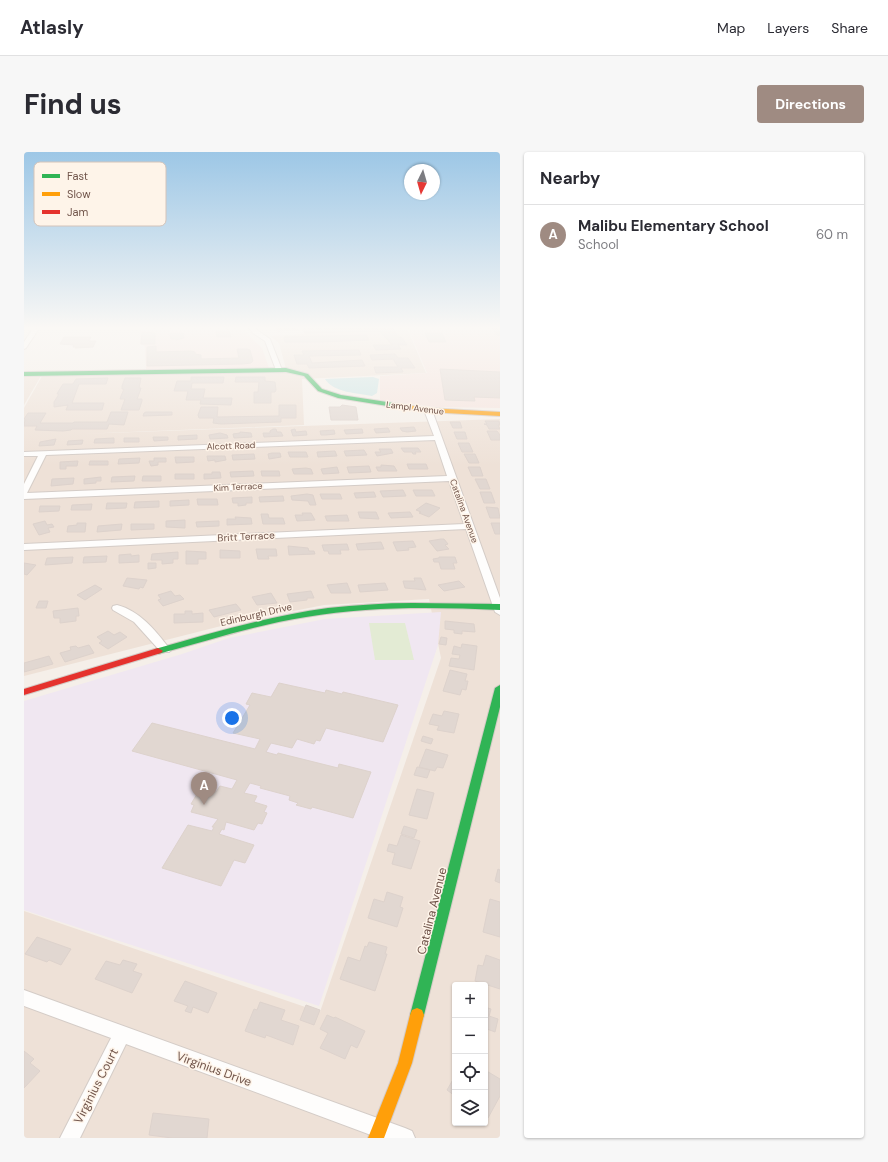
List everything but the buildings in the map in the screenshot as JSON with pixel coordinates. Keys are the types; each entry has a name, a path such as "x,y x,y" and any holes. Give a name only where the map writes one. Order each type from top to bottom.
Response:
{"street":[{"name":"Lampl Avenue","path":"303,374 306,375 316,387 332,395 428,410 500,414"},
{"name":"Catalina Avenue","path":"428,410 499,609"},
{"name":"Alcott Road","path":"24,454 437,438"},
{"path":"24,492 43,453"},
{"name":"Kim Terrace","path":"24,496 452,478"},
{"name":"Britt Terrace","path":"24,547 469,526"},
{"name":"Edinburgh Drive","path":"24,692 268,621 338,609 408,604 439,604 499,609"},
{"path":"117,608 140,619 165,650"},
{"name":"Catalina Avenue","path":"378,1133 405,1063 500,688"},
{"name":"Virginius Drive","path":"24,998 122,1034 378,1133 405,1138"},
{"name":"Virginius Court","path":"70,1138 122,1034"}],"shaded area":[{"path":"405,374 302,379 304,425 78,434 500,419 500,1138 24,1138 24,911 320,1012 441,658 429,599 324,605 233,623 24,676 24,408 42,376"},
{"path":"411,374 500,374 500,408 435,407 380,400 380,376"},
{"path":"24,376 41,376 24,405"},
{"path":"441,612 438,645 319,1006 24,910 24,701 182,654 229,638 325,619"}],"green space":[{"path":"369,623 405,623 414,660 375,660"}],"water":[{"path":"373,377 379,379 377,393 372,396 340,390 329,384 325,379"}],"traffic: fast":[{"path":"302,374 306,375 320,390 340,397 400,406"},
{"path":"158,651 263,623 305,614 348,608 435,605 500,607"},
{"path":"417,1015 500,688"}],"traffic: slow":[{"path":"400,406 428,410 500,414"},
{"path":"376,1138 405,1063 417,1015"}],"traffic: jam":[{"path":"24,692 158,651"}],"place":[{"name":"Malibu Elementary School","path":"204,805"}]}
